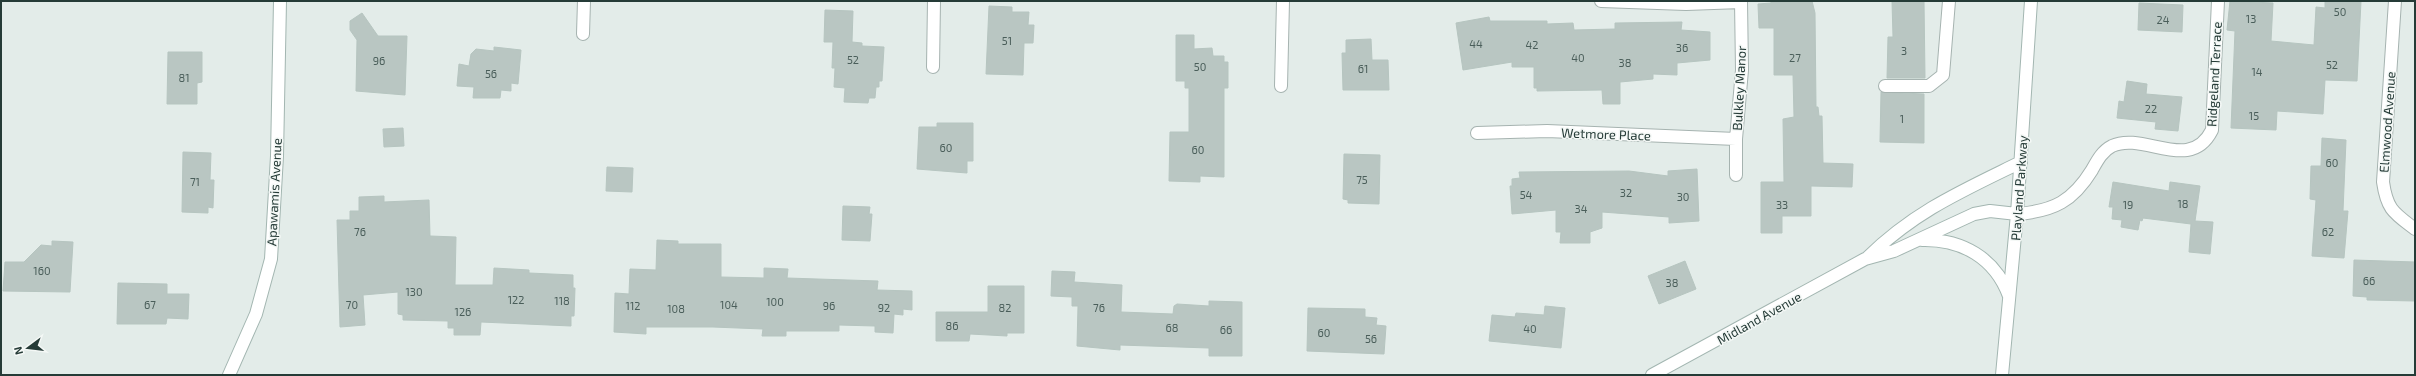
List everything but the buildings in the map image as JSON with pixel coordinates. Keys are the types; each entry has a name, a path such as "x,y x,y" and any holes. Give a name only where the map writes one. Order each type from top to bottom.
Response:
{"street":[{"name":"Apawamis Avenue","path":"229,375 256,314 270,259 278,156 280,1"},
{"path":"583,34 584,1"},
{"path":"933,67 934,1"},
{"path":"1281,86 1284,1"},
{"path":"1601,1 1686,4 1741,2"},
{"path":"1885,86 1929,86 1943,75 1949,1"},
{"name":"Playland Parkway","path":"2002,375 2018,214 2031,1"},
{"name":"Ridgeland Terrace","path":"2018,214 2040,212 2059,205 2076,192 2100,156 2111,147 2122,143 2186,150 2199,148 2207,140 2212,130 2218,1"},
{"name":"Elmwood Avenue","path":"2395,1 2382,182 2386,200 2394,212 2415,229"},
{"name":"Bulkley Manor","path":"1736,175 1736,139 1742,70 1741,2"},
{"name":"Wetmore Place","path":"1477,133 1547,131 1736,139"},
{"name":"Midland Avenue","path":"1865,259 1891,234 1919,214 1957,192 2021,162"},
{"name":"Midland Avenue","path":"1652,375 1865,259 1894,251 1919,241 1974,214 1990,211 2018,214"},
{"path":"1919,241 1940,240 1962,247 1980,256 1994,267 2003,280 2010,299"}]}
